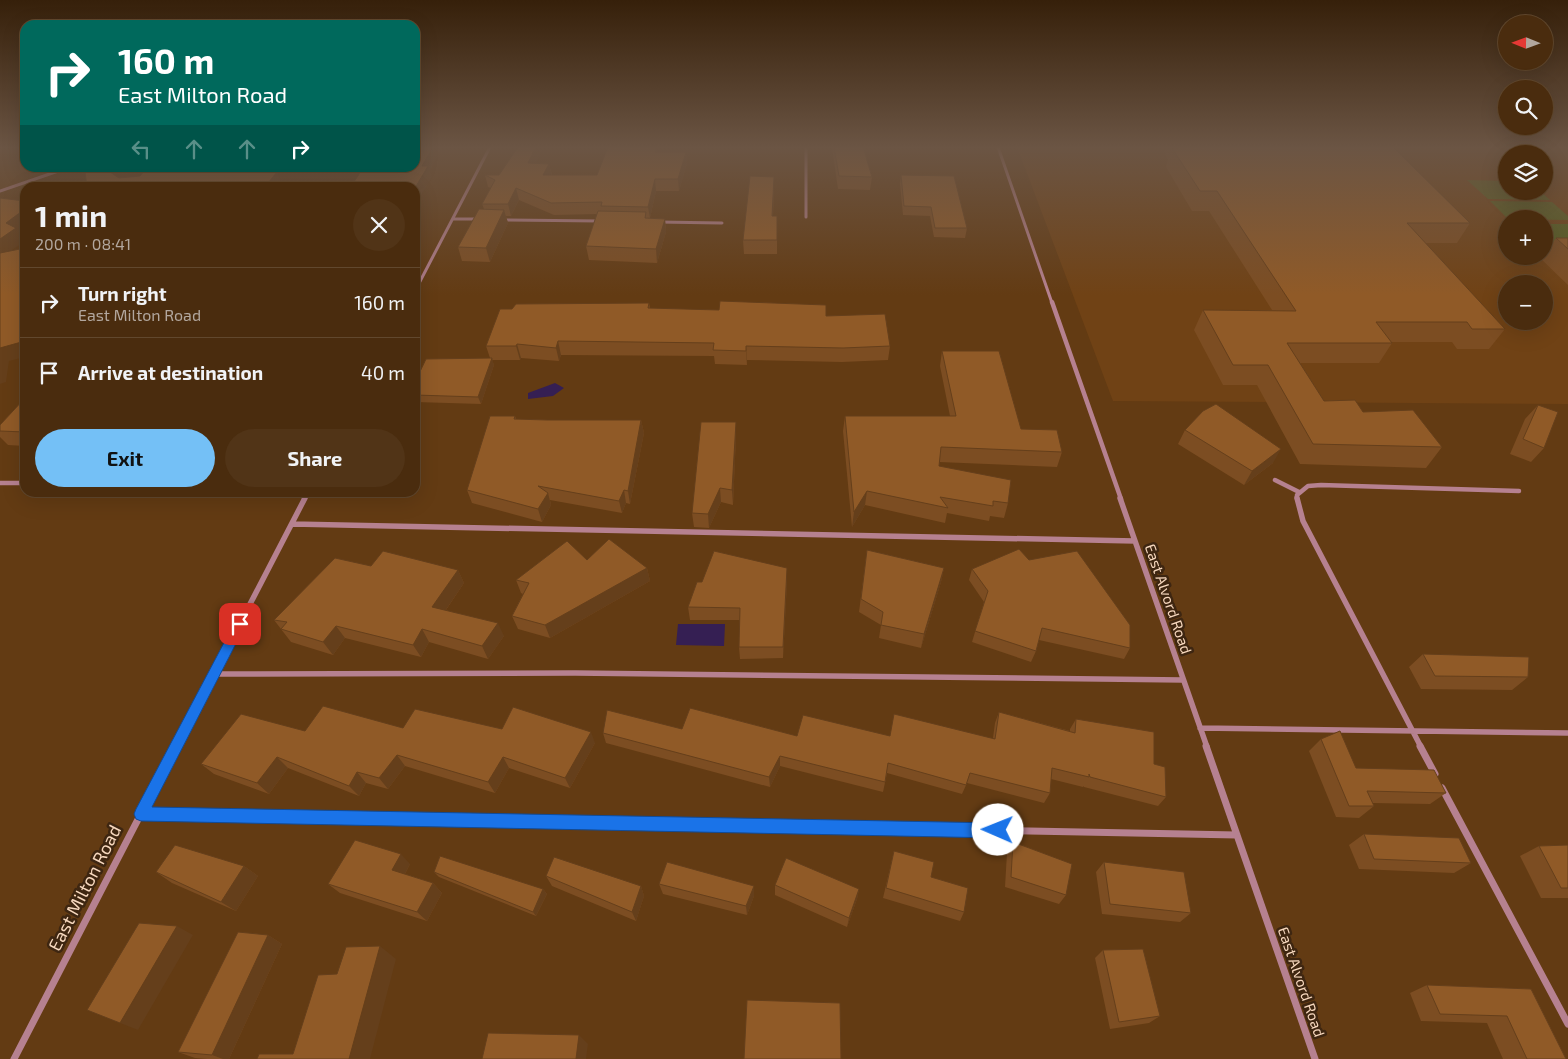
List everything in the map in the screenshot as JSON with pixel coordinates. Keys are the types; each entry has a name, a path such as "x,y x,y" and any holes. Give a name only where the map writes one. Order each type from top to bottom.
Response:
{"street":[{"path":"420,282 465,196"},
{"path":"806,196 806,217"},
{"name":"East Alvord Road","path":"1015,196 1314,1059"},
{"path":"453,219 483,219"},
{"path":"493,220 602,221"},
{"path":"652,222 722,223"},
{"path":"1274,480 1299,492"},
{"path":"0,483 20,483"},
{"path":"1519,491 1321,485 1308,486 1299,492 1297,504 1303,521 1412,731 1568,1024"},
{"name":"East Milton Road","path":"14,1059 306,497"},
{"path":"292,524 1135,541"},
{"path":"214,674 574,673 1183,680"},
{"path":"1200,728 1568,733"},
{"path":"141,814 1237,835"}],"shaded area":[{"path":"1036,196 1498,196 1498,200 1553,200 1553,196 1568,196 1568,404 1113,401"},
{"path":"555,383 564,388 553,396 528,399 528,393"},
{"path":"678,624 725,624 724,646 676,645"}],"green space":[{"path":"1485,196 1498,196 1498,199 1488,199"},
{"path":"1490,201 1552,202 1568,216 1568,220 1553,220 1553,210 1499,210"},
{"path":"1553,224 1568,224 1568,244 1553,244"}],"building":[{"path":"486,196 512,196 508,204 482,204"},
{"path":"536,196 651,196 648,207 601,206 602,202 551,203"},
{"path":"748,196 773,196 772,216 777,216 777,240 743,240"},
{"path":"903,196 959,196 967,228 935,228 931,207 904,206"},
{"path":"1221,196 1443,196 1470,223 1407,223 1498,321 1498,329 1472,329 1467,322 1376,322 1392,343 1287,343 1324,401 1355,400 1363,412 1413,410 1442,447 1313,444 1268,365 1233,365 1203,310 1296,311"},
{"path":"0,198 20,200 20,213 6,223 16,228 0,239"},
{"path":"479,209 504,210 486,248 458,247"},
{"path":"598,211 646,212 645,218 665,219 656,249 586,246"},
{"path":"1556,238 1568,238 1568,249"},
{"path":"20,249 20,342 0,348 0,253"},
{"path":"720,301 826,305 826,316 885,314 890,346 843,348 746,346 746,351 713,350 714,343 558,341 556,348 517,344 516,346 486,346 500,309 512,309 516,304 649,303 648,308 719,310"},
{"path":"942,351 999,351 1021,429 1057,430 1062,452 941,447 939,466 1011,480 1008,503 993,501 993,506 940,497 948,508 867,491 854,512 845,416 956,416"},
{"path":"492,358 478,397 420,395 420,372 426,359"},
{"path":"20,403 20,432 0,431 0,425"},
{"path":"1216,404 1281,449 1252,471 1185,430 1203,411"},
{"path":"1538,405 1558,412 1544,448 1523,439"},
{"path":"490,416 515,416 514,419 547,420 641,420 628,491 624,490 619,501 538,486 548,493 538,509 467,490"},
{"path":"701,422 736,422 732,490 720,488 708,514 692,513"},
{"path":"609,539 647,568 545,625 512,616 529,583 516,580 567,541 587,560"},
{"path":"1019,549 1029,560 1077,551 1130,625 1130,648 1042,628 1036,651 975,631 988,591 972,569"},
{"path":"867,550 944,568 924,634 881,625 883,612 861,599"},
{"path":"383,551 458,570 432,607 498,623 482,646 422,629 413,645 336,626 323,642 281,629 287,622 274,620 335,558 371,566"},
{"path":"714,551 787,568 783,647 739,647 740,608 688,607 697,582 702,582"},
{"path":"1423,654 1529,657 1528,677 1435,676"},
{"path":"323,706 403,728 415,709 502,729 513,707 591,732 565,778 503,757 488,782 397,755 379,778 357,772 349,786 277,757 257,783 201,764 241,714 305,731"},
{"path":"690,708 797,736 803,715 890,736 894,714 995,739 999,712 1075,733 1076,719 1154,732 1154,764 1165,767 1166,797 1090,777 1089,774 1089,777 1052,768 1050,793 970,773 966,785 888,763 885,782 780,756 769,777 603,733 607,710 682,729"},
{"path":"1340,731 1356,768 1434,770 1446,793 1367,791 1374,806 1349,806 1321,739"},
{"path":"1364,834 1459,838 1471,863 1374,859"},
{"path":"355,840 401,854 392,870 433,883 417,912 328,884"},
{"path":"1013,842 1072,864 1066,895 1011,877"},
{"path":"175,845 244,866 221,902 156,872"},
{"path":"1568,845 1568,888 1561,888 1539,846"},
{"path":"894,851 934,862 931,877 968,888 964,912 886,888"},
{"path":"440,856 543,889 533,912 434,872"},
{"path":"554,857 641,886 632,912 546,876"},
{"path":"786,858 859,889 849,918 775,885"},
{"path":"667,862 754,886 746,906 659,884"},
{"path":"1104,862 1184,872 1191,913 1110,904"},
{"path":"139,923 177,926 120,1023 87,1010"},
{"path":"238,932 268,935 212,1055 178,1052"},
{"path":"380,946 349,1059 257,1059 259,1054 293,1054 318,975 337,974 346,947"},
{"path":"1143,949 1160,1016 1119,1022 1103,950"},
{"path":"1427,985 1531,989 1566,1059 1527,1059 1507,1016 1440,1014"},
{"path":"747,1000 840,1003 841,1059 744,1059"},
{"path":"488,1033 579,1035 576,1059 482,1059"}],"route":[{"path":"240,624 141,814 998,830"}]}
